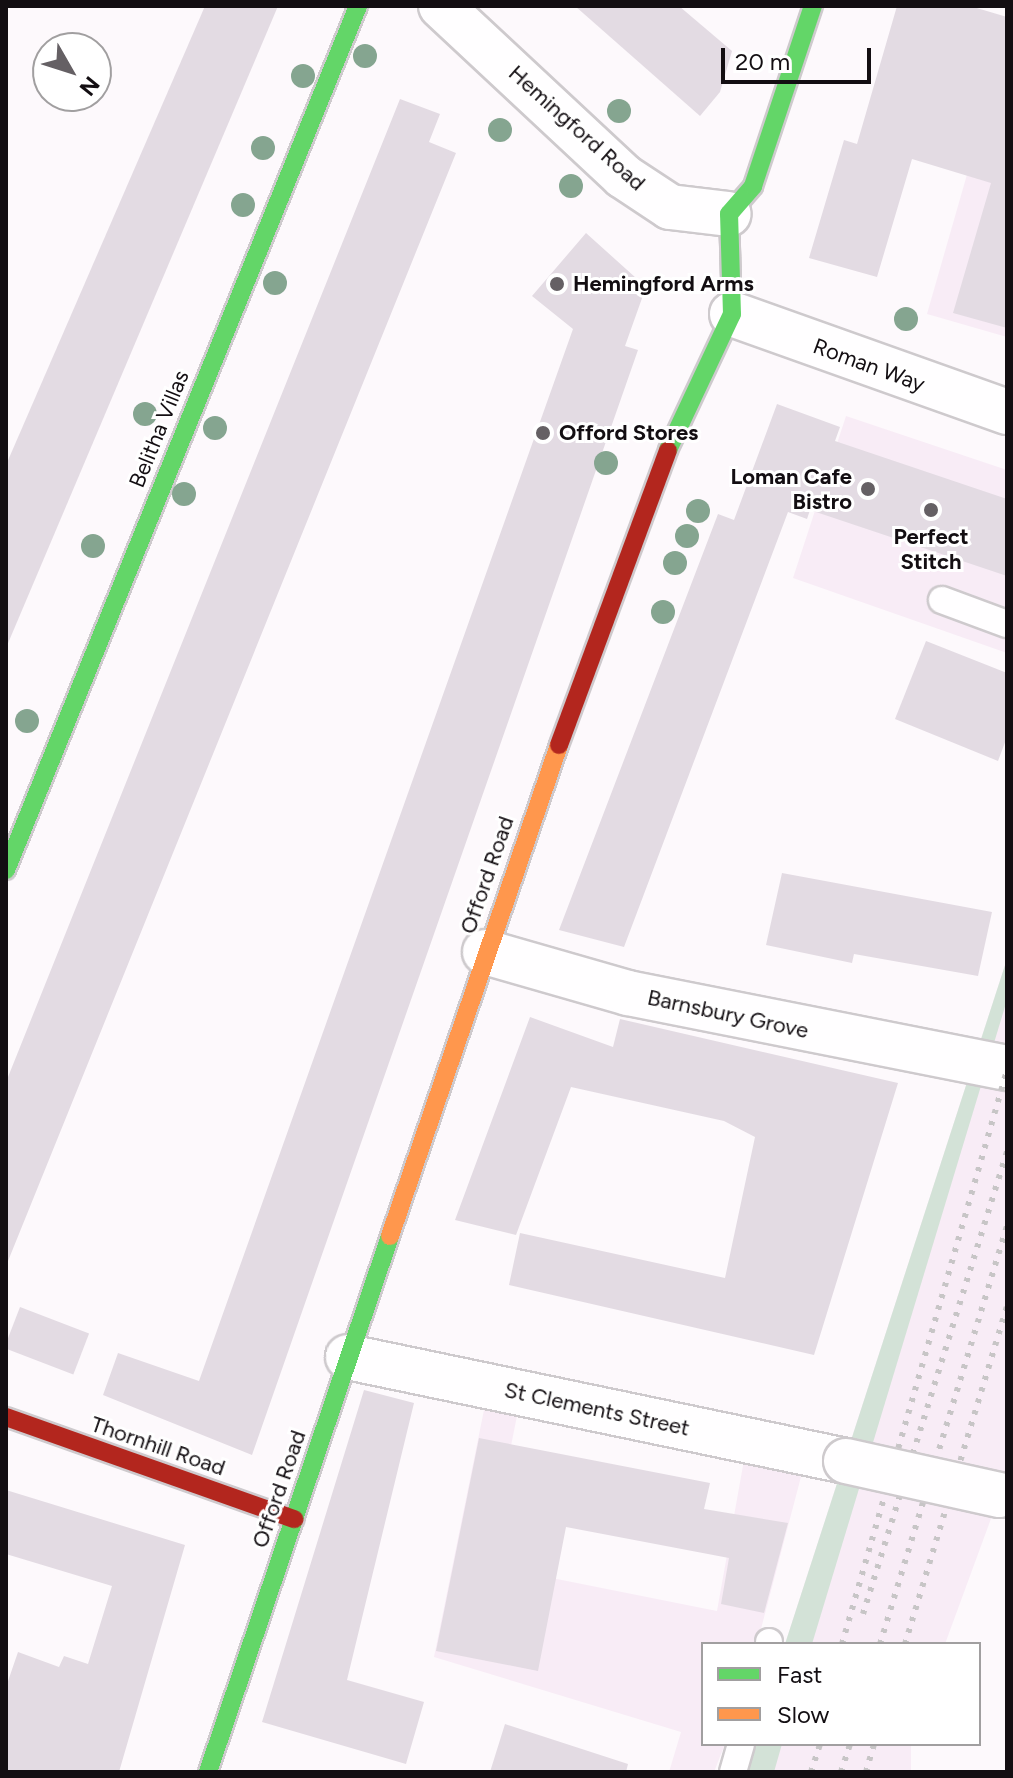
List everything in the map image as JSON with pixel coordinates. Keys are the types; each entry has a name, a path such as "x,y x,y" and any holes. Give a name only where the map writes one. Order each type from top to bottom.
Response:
{"street":[{"name":"Belitha Villas","path":"6,870 358,6"},
{"name":"Hemingford Road","path":"441,6 623,176 670,207 729,214"},
{"path":"729,214 753,186 813,6"},
{"name":"Offord Road","path":"208,1772 485,952 688,396 732,314 729,214"},
{"name":"Roman Way","path":"732,314 1007,412"},
{"name":"Barnsbury Grove","path":"485,952 628,993 991,1066"},
{"name":"St Clements Street","path":"348,1357 999,1495"},
{"name":"Thornhill Road","path":"6,1417 294,1519"}],"lane":[{"path":"942,600 1007,624"},
{"path":"733,1772 740,1746"}],"shaded area":[{"path":"1007,35 1007,337 927,314"},
{"path":"846,416 1007,470 1007,653 793,578"},
{"path":"1007,959 1007,1475 946,1642 786,1642"},
{"path":"1007,959 1007,1000 813,1642 786,1642"},
{"path":"486,1400 519,1406 487,1565 717,1611 744,1460 802,1473 758,1642 701,1642 701,1746 724,1746 714,1772 669,1772 681,1732 434,1657"},
{"path":"749,1746 781,1746 774,1772 740,1772"},
{"path":"750,1746 911,1746 911,1772 750,1772"}],"building":[{"path":"205,6 278,6 6,648 6,465"},
{"path":"575,6 679,6 732,51 720,92 700,116"},
{"path":"897,6 970,6 1007,17 1007,328 953,313 991,183 912,159 877,277 809,258 844,140 857,144"},
{"path":"400,99 440,114 429,142 456,153 6,1266 6,1082"},
{"path":"586,233 646,287 625,346 638,350 252,1455 103,1395 118,1353 199,1381 573,329 532,296"},
{"path":"777,404 840,427 835,441 1007,499 1007,576 810,510 807,519 788,512 624,947 559,930 718,514 734,520"},
{"path":"926,641 1007,673 1007,737 998,761 895,719"},
{"path":"782,873 992,912 978,976 854,954 852,963 766,945"},
{"path":"530,1017 613,1047 620,1019 898,1083 814,1355 509,1285 520,1233 725,1278 755,1137 724,1121 571,1087 516,1235 455,1220"},
{"path":"20,1307 89,1334 73,1375 6,1349"},
{"path":"364,1390 414,1403 347,1680 424,1702 406,1764 262,1722"},
{"path":"479,1438 710,1483 704,1509 788,1523 764,1613 721,1604 729,1558 566,1527 538,1671 436,1651"},
{"path":"6,1490 185,1545 119,1772 6,1772 6,1687 18,1652 59,1667 64,1656 88,1664 112,1586 6,1554"},
{"path":"505,1724 628,1764 626,1772 490,1772"}],"railway":[{"path":"843,1642 1007,1070"},
{"path":"863,1614 1007,1151"},
{"path":"881,1642 1007,1225"},
{"path":"906,1642 1007,1307"},
{"path":"811,1772 819,1746"},
{"path":"841,1772 849,1746"},
{"path":"866,1772 873,1746"}],"traffic: fast":[{"path":"6,870 358,6"},
{"path":"668,450 732,314 729,214 753,186 813,6"},
{"path":"208,1772 390,1236"}],"traffic: slow":[{"path":"390,1236 559,745"}],"traffic: jam":[{"path":"559,745 668,450"},
{"path":"6,1417 294,1519"}],"place":[{"name":"Hemingford Arms","path":"557,284"},
{"name":"Offord Stores","path":"543,433"},
{"name":"Loman Cafe Bistro","path":"868,489"},
{"name":"Perfect Stitch","path":"931,510"}]}
